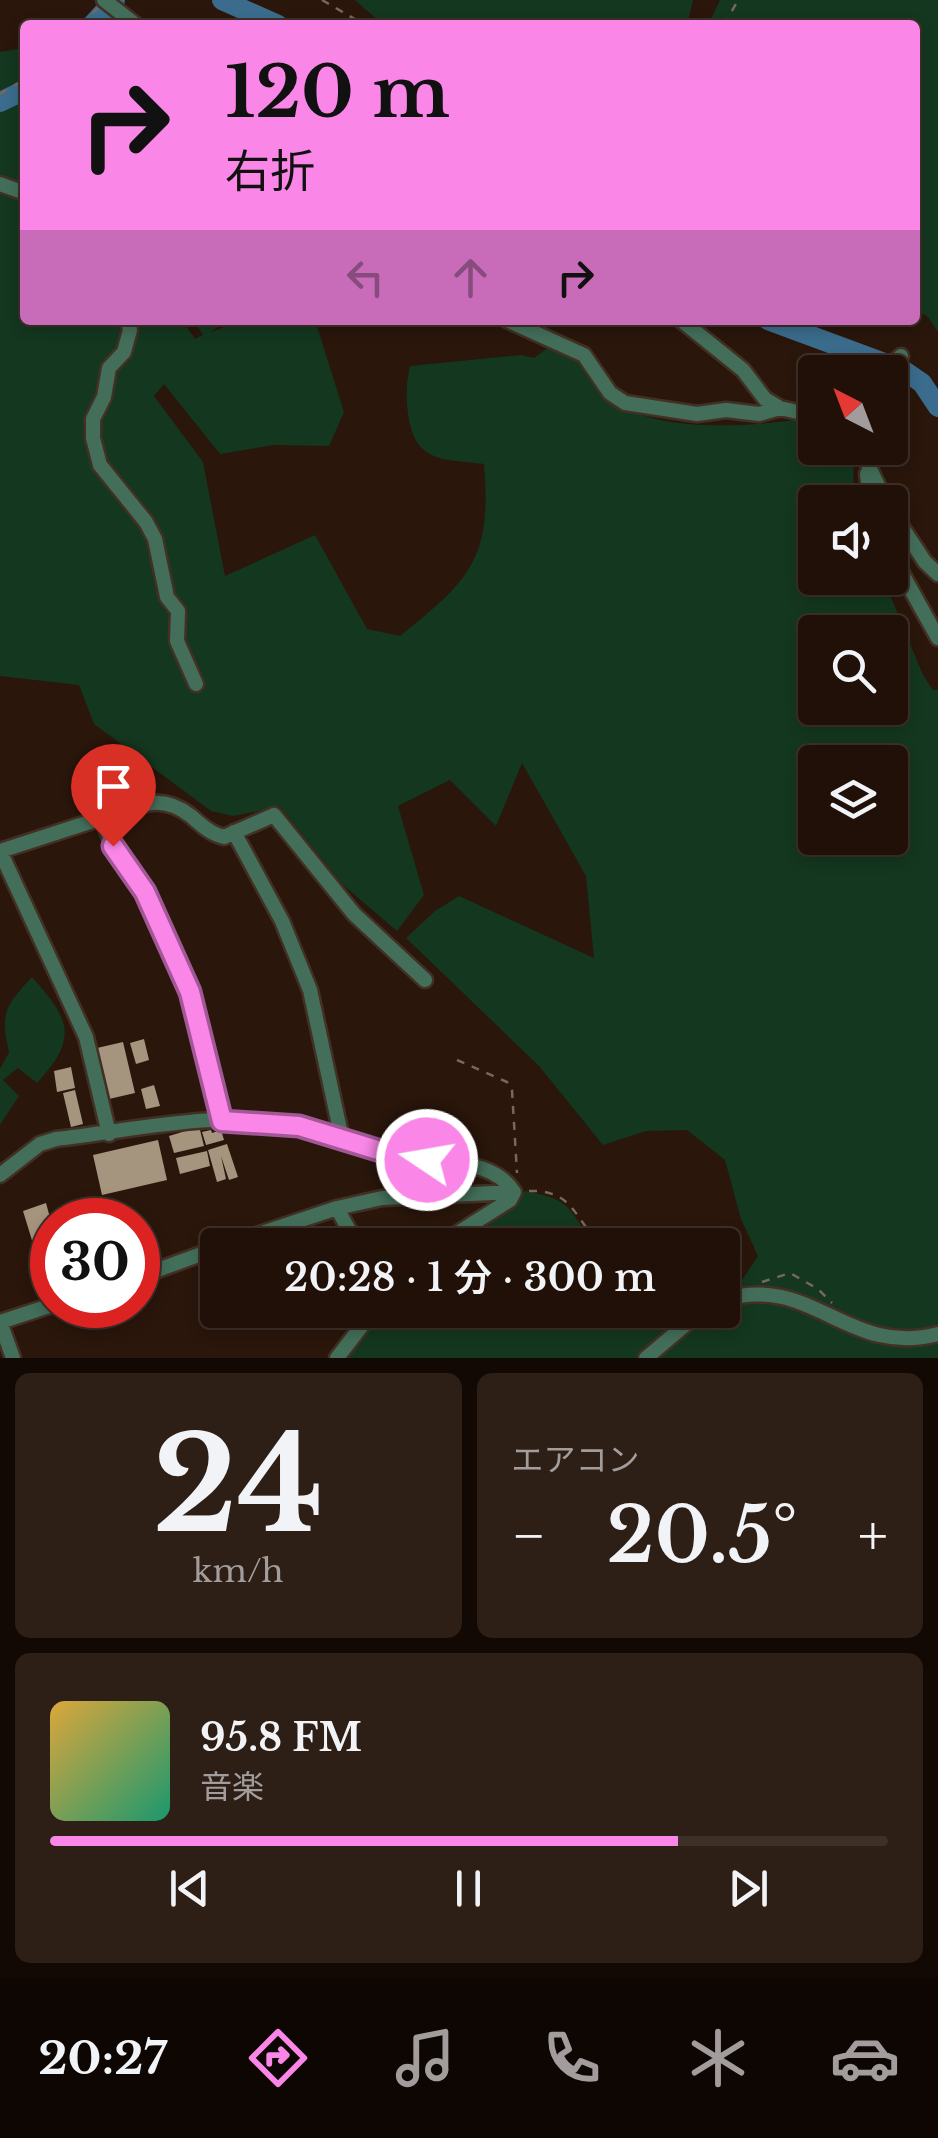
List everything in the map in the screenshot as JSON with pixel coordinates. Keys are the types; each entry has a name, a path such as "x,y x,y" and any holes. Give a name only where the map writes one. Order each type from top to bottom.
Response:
{"street":[{"path":"104,0 129,20"},
{"path":"129,325 124,352 109,368 104,397 92,419 93,438 100,465 146,522 154,539 167,597 178,611 177,642 196,684"},
{"path":"517,325 584,354 610,393 625,403 697,414 726,410 748,415 780,408"},
{"path":"686,325 743,370 765,398 780,408 798,412"},
{"path":"908,536 938,574"},
{"path":"908,584 938,638"},
{"path":"110,1134 86,1037 0,851 154,802 174,803 218,836 274,815 354,914 425,980"},
{"path":"102,818 113,846 145,892 190,992 222,1121"},
{"path":"234,832 282,921 310,990 342,1139"},
{"path":"0,1175 40,1144 175,1122 222,1121 299,1126 384,1152 483,1168 505,1178 514,1192"},
{"path":"277,1228 382,1198 514,1192"},
{"path":"466,1228 510,1200 514,1192"},
{"path":"337,1208 348,1228"},
{"path":"160,1269 200,1255"},
{"path":"740,1296 754,1293 781,1299 864,1346 884,1349 938,1334"},
{"path":"12,1358 0,1322 30,1312"},
{"path":"337,1358 360,1328"},
{"path":"646,1358 682,1328"}],"path":[{"path":"86,20 104,0"},
{"path":"322,0 356,20"},
{"path":"456,1060 507,1082 512,1090 518,1158 514,1192 538,1191 557,1196 572,1206 585,1228"}],"green space":[{"path":"355,0 693,0 688,20 378,20"},
{"path":"720,0 938,0 938,332 920,312 920,20 710,20"},
{"path":"20,49 20,325 185,325 195,339 203,335 196,325 220,325 211,332 230,325 317,325 344,412 329,446 274,445 220,454 164,384 154,396 203,462 225,576 315,535 367,629 400,636 460,581 480,545 486,496 484,464 433,456 417,442 407,407 410,366 521,355 534,358 549,347 567,349 606,397 649,417 701,425 798,419 798,465 854,465 853,485 798,485 798,595 890,595 898,615 798,615 798,725 908,725 908,639 923,675 933,690 938,690 938,1358 344,1358 366,1328 740,1328 740,1283 758,1256 741,1219 725,1160 687,1130 646,1131 603,1145 539,1066 406,938 435,911 459,896 594,958 586,876 522,763 496,826 450,780 398,806 424,895 397,931 343,885 280,807 233,816 211,811 94,724 79,685 0,676 0,52"},
{"path":"32,977 62,1018 64,1041 37,1083 18,1068 3,1080 19,1096 0,1125 0,1069 9,1052 5,1019 10,1003"},
{"path":"525,1191 556,1200 584,1228 474,1228"}],"building":[{"path":"144,1039 149,1060 136,1064 130,1043"},
{"path":"123,1042 135,1093 109,1099 97,1048"},
{"path":"71,1067 75,1088 57,1092 54,1071"},
{"path":"154,1085 160,1106 146,1109 141,1089"},
{"path":"75,1090 83,1124 71,1127 63,1093"},
{"path":"200,1130 204,1146 174,1153 169,1136"},
{"path":"221,1130 224,1140 206,1145 202,1132"},
{"path":"158,1140 167,1180 102,1195 93,1155"},
{"path":"227,1144 238,1177 229,1180 221,1156 226,1179 217,1182 208,1150"},
{"path":"207,1151 210,1166 180,1174 176,1158"},
{"path":"30,1209 30,1234 23,1211"}],"waterway":[{"path":"97,20 115,0"},
{"path":"222,0 267,20"},
{"path":"0,102 20,92"},
{"path":"782,325 903,370 922,383 938,407"}],"route":[{"path":"113,846 145,892 190,992 222,1121 299,1126 384,1152 427,1160"}]}
